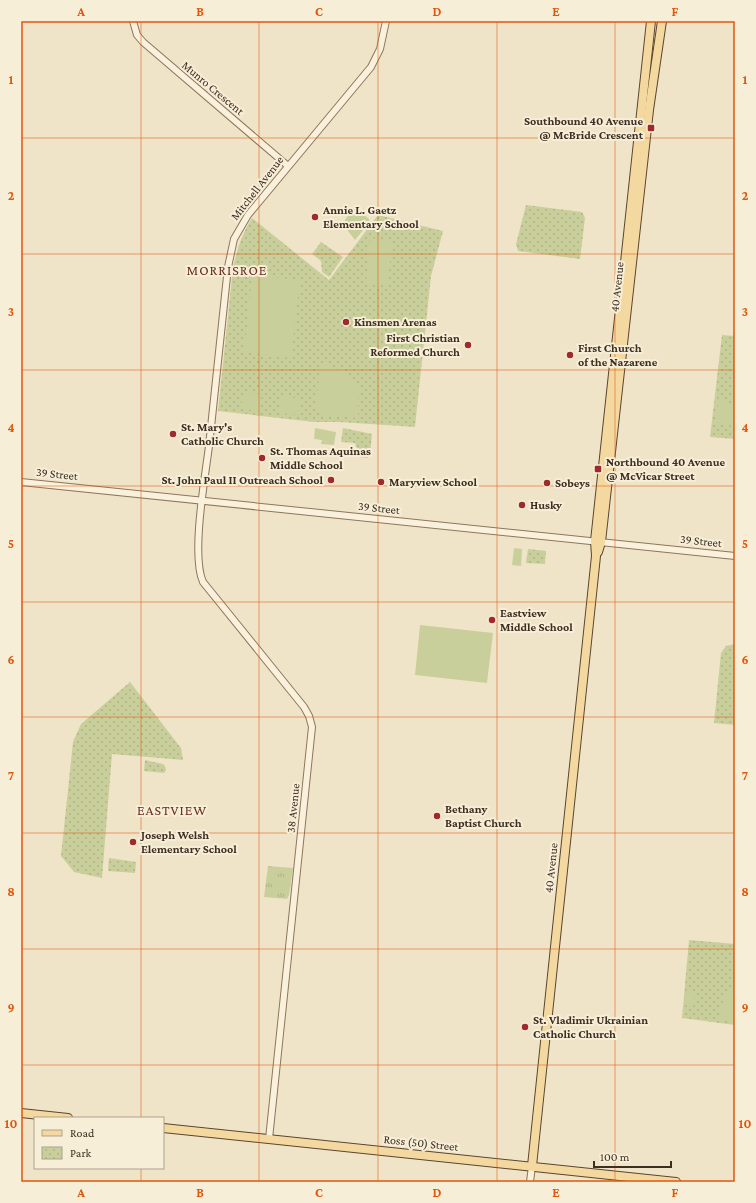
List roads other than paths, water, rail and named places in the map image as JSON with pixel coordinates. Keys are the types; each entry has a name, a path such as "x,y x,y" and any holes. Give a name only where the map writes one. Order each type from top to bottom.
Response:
{"main road":[{"name":"40 Avenue","path":"598,541 651,21"},
{"name":"40 Avenue","path":"532,1166 596,556 648,118 662,21"},
{"path":"21,1113 59,1117"},
{"name":"Ross (50) Street","path":"164,1128 676,1182"}],"street":[{"name":"Munro Crescent","path":"133,21 137,35 143,42 288,166"},
{"name":"Mitchell Avenue","path":"201,516 228,267 232,246 244,219 371,67 380,49 386,21"},
{"name":"39 Street","path":"21,482 735,556"},
{"name":"38 Avenue","path":"201,516 197,559 199,572 203,582 304,707 309,716 312,727 269,1139"},
{"name":"40 Avenue","path":"530,1182 532,1166"}],"place":[{"name":"Southbound 40 Avenue @ McBride Crescent","path":"651,128"},
{"name":"Annie L. Gaetz Elementary School","path":"315,217"},
{"name":"Kinsmen Arenas","path":"346,322"},
{"name":"First Christian Reformed Church","path":"468,345"},
{"name":"First Church of the Nazarene","path":"570,355"},
{"name":"St. Mary's Catholic Church","path":"173,434"},
{"name":"St. Thomas Aquinas Middle School","path":"262,458"},
{"name":"Northbound 40 Avenue @ McVicar Street","path":"598,469"},
{"name":"St. John Paul II Outreach School","path":"331,480"},
{"name":"Maryview School","path":"381,482"},
{"name":"Sobeys","path":"547,483"},
{"name":"Husky","path":"522,505"},
{"name":"Eastview Middle School","path":"492,620"},
{"name":"Bethany Baptist Church","path":"437,816"},
{"name":"Joseph Welsh Elementary School","path":"133,842"},
{"name":"St. Vladimir Ukrainian Catholic Church","path":"525,1027"}],"district":[{"name":"MORRISROE","path":"227,270"},
{"name":"EASTVIEW","path":"172,810"}]}
